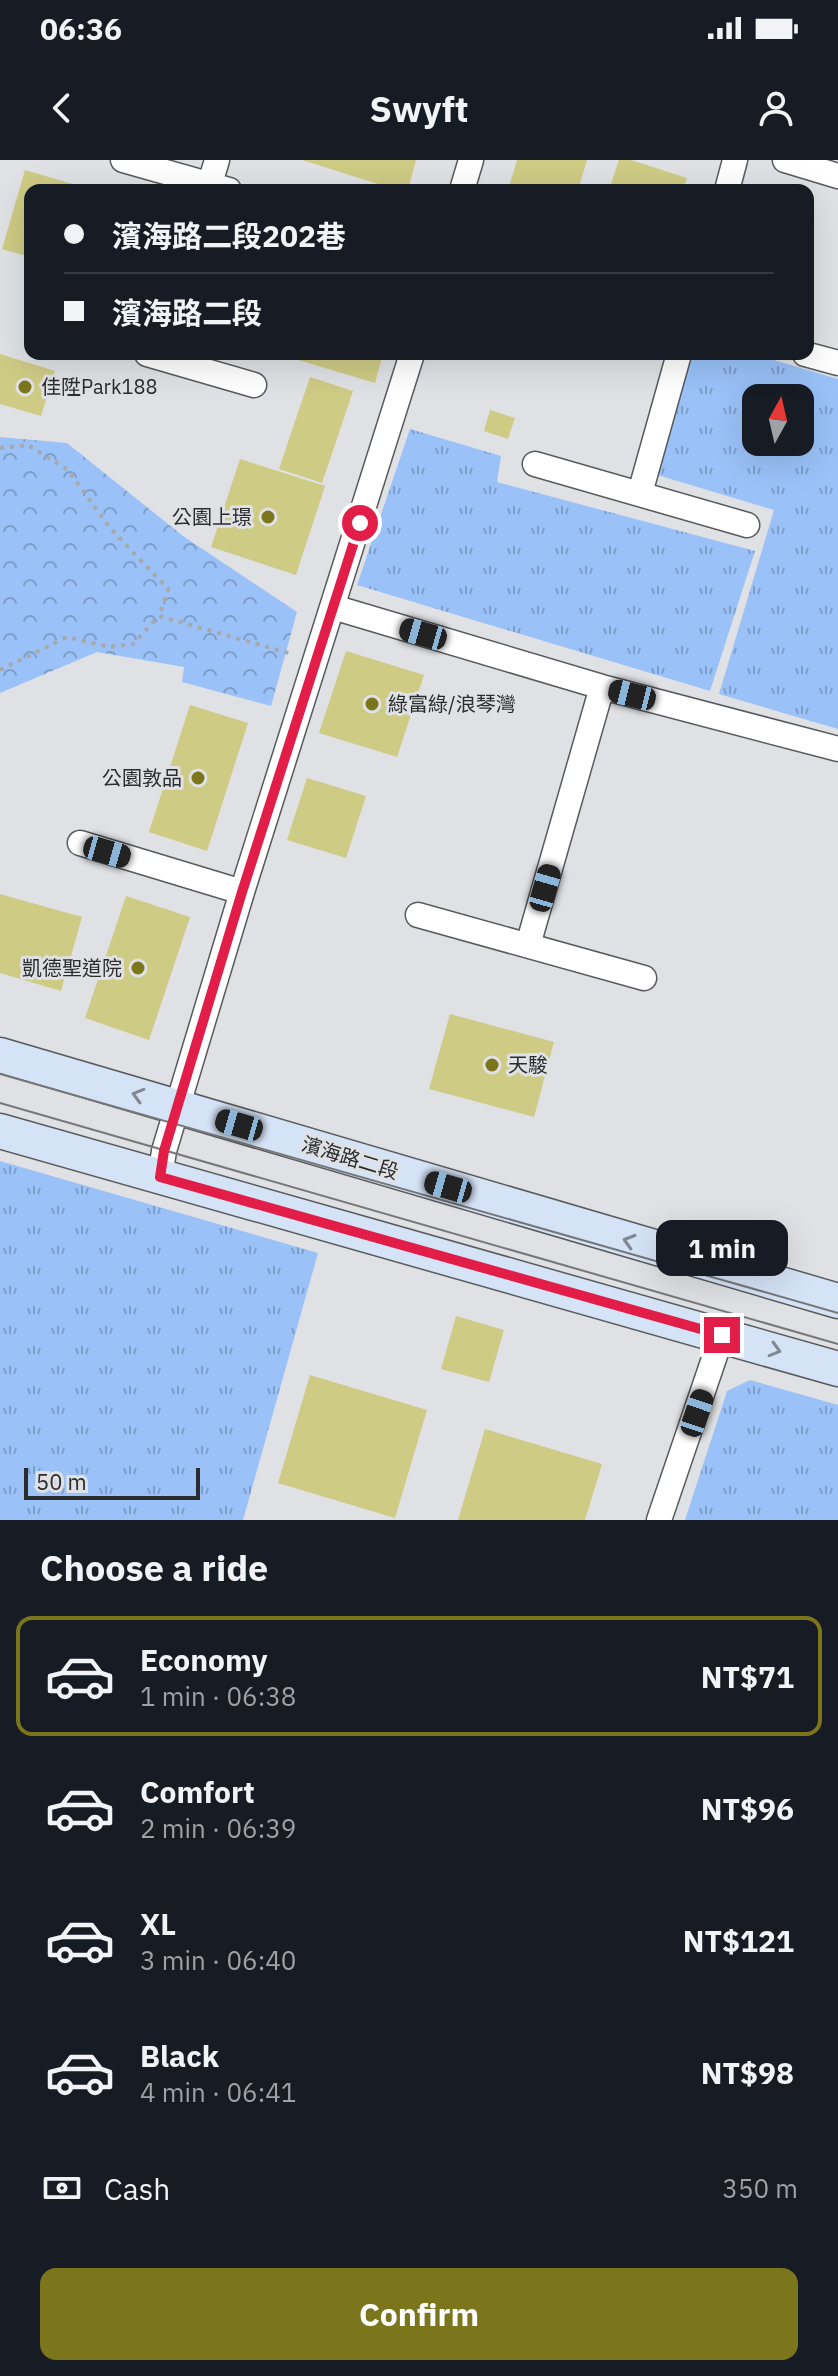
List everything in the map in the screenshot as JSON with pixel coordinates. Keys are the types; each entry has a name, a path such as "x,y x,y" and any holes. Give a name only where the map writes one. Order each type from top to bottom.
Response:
{"street":[{"path":"123,160 203,184"},
{"path":"216,184 217,160"},
{"path":"464,184 471,160"},
{"path":"729,184 735,160"},
{"path":"785,160 838,176"},
{"path":"814,356 838,363"},
{"path":"172,360 254,385"},
{"path":"160,1177 164,1151 242,892 410,360"},
{"path":"640,493 677,360"},
{"path":"535,464 747,525"},
{"path":"333,607 602,687 838,749"},
{"path":"528,945 602,687"},
{"path":"80,843 242,892"},
{"path":"418,915 644,978"},
{"name":"濱海路二段","path":"0,1055 838,1301"},
{"path":"0,1131 838,1369"},
{"path":"659,1520 722,1335"}],"path":[{"path":"0,448 28,445 68,470 110,528 168,589 159,616 133,644 110,647 67,637 0,670"},
{"path":"159,616 302,657"}],"green space":[{"path":"688,360 774,360 838,379 838,729 719,694 774,510 654,474"},
{"path":"410,429 501,456 497,482 755,551 710,691 357,585"},
{"path":"0,437 67,443 183,536 297,612 271,706 182,682 184,667 97,652 0,693"},
{"path":"0,1161 318,1253 243,1520 0,1520"},
{"path":"750,1380 838,1405 838,1520 685,1520 727,1391"}],"building":[{"path":"302,160 416,160 410,184 378,184"},
{"path":"517,160 587,160 580,184 510,184"},
{"path":"619,160 631,160 687,178 685,184 611,184"},
{"path":"25,170 73,184 24,184 24,255 2,249"},
{"name":"佳陞Park188","path":"0,354 55,371 41,416 0,404"},
{"path":"298,360 381,360 375,383"},
{"name":"公園上璟","path":"310,377 353,391 322,483 279,469"},
{"path":"490,410 515,418 508,439 484,431"},
{"name":"公園上璟","path":"240,459 325,486 296,575 211,547"},
{"name":"綠富綠/浪琴灣","path":"346,651 424,675 397,757 319,733"},
{"name":"公園敦品","path":"190,705 248,723 207,851 149,832"},
{"path":"307,778 366,796 346,858 287,840"},
{"path":"0,894 82,917 61,991 0,973"},
{"name":"凱德聖道院","path":"126,896 190,917 149,1040 85,1018"},
{"name":"天駿","path":"450,1014 554,1042 534,1117 429,1089"},
{"path":"456,1316 504,1330 489,1382 441,1369"},
{"path":"310,1375 427,1410 395,1518 278,1483"},
{"path":"485,1429 602,1464 585,1520 458,1520"}],"tram line":[{"path":"0,1074 838,1313"},
{"path":"0,1103 838,1344"}],"place":[{"name":"佳陞Park188","path":"25,387"},
{"name":"公園上璟","path":"268,517"},
{"name":"綠富綠/浪琴灣","path":"372,704"},
{"name":"公園敦品","path":"198,778"},
{"name":"凱德聖道院","path":"138,968"},
{"name":"天駿","path":"492,1065"}],"route":[{"path":"360,523 242,892 164,1151 160,1177 722,1335"}]}
